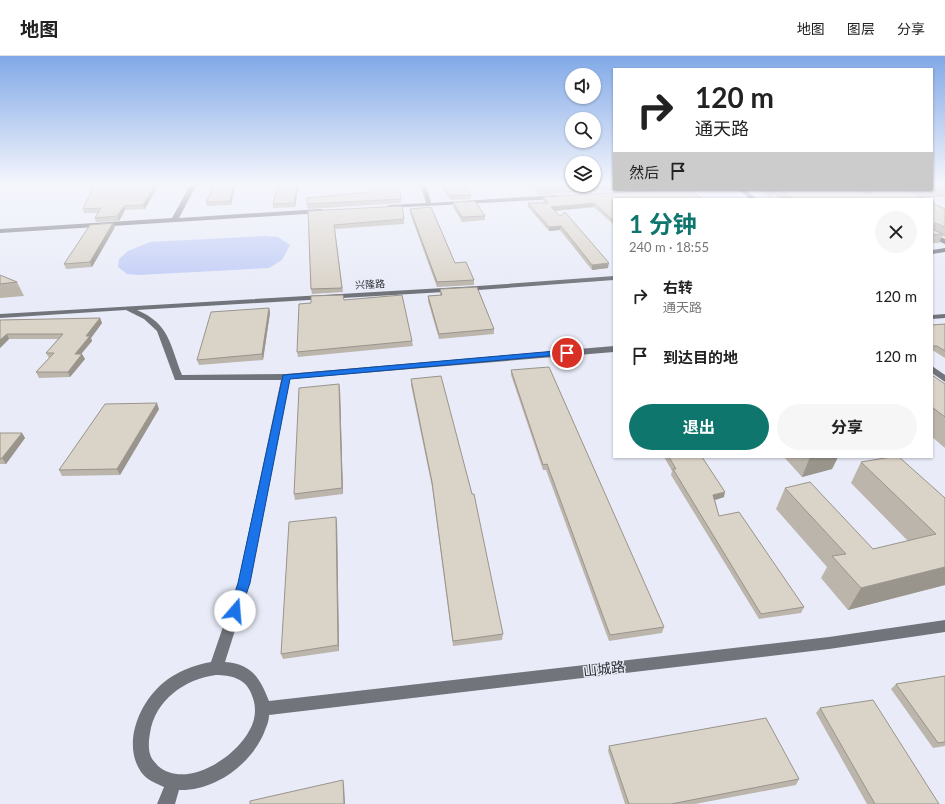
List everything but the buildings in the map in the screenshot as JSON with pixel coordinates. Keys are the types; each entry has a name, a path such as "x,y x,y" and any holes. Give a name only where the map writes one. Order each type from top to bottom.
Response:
{"street":[{"path":"0,231 175,219"},
{"path":"933,236 945,242"},
{"path":"933,252 945,250"},
{"name":"兴隆路","path":"0,316 470,289 613,278"},
{"path":"127,308 147,317 161,330 178,378 286,377 613,349"},
{"path":"933,316 945,316"},
{"path":"933,370 945,379"},
{"path":"216,668 244,583 286,377"},
{"name":"山城路","path":"262,709 829,643 945,626"},
{"path":"216,668 235,670 250,678 260,692 262,709 259,726 248,746 232,764 219,772 196,781 174,782 156,775 144,761 139,743 143,722 154,703 168,688 186,676 206,669 216,668"},
{"path":"166,804 174,782"}],"shaded area":[{"path":"266,236 278,237 290,245 282,260 269,268 139,275 127,274 118,267 119,259 128,251 150,242"}],"route":[{"path":"235,611 244,583 286,377 567,353"}]}
